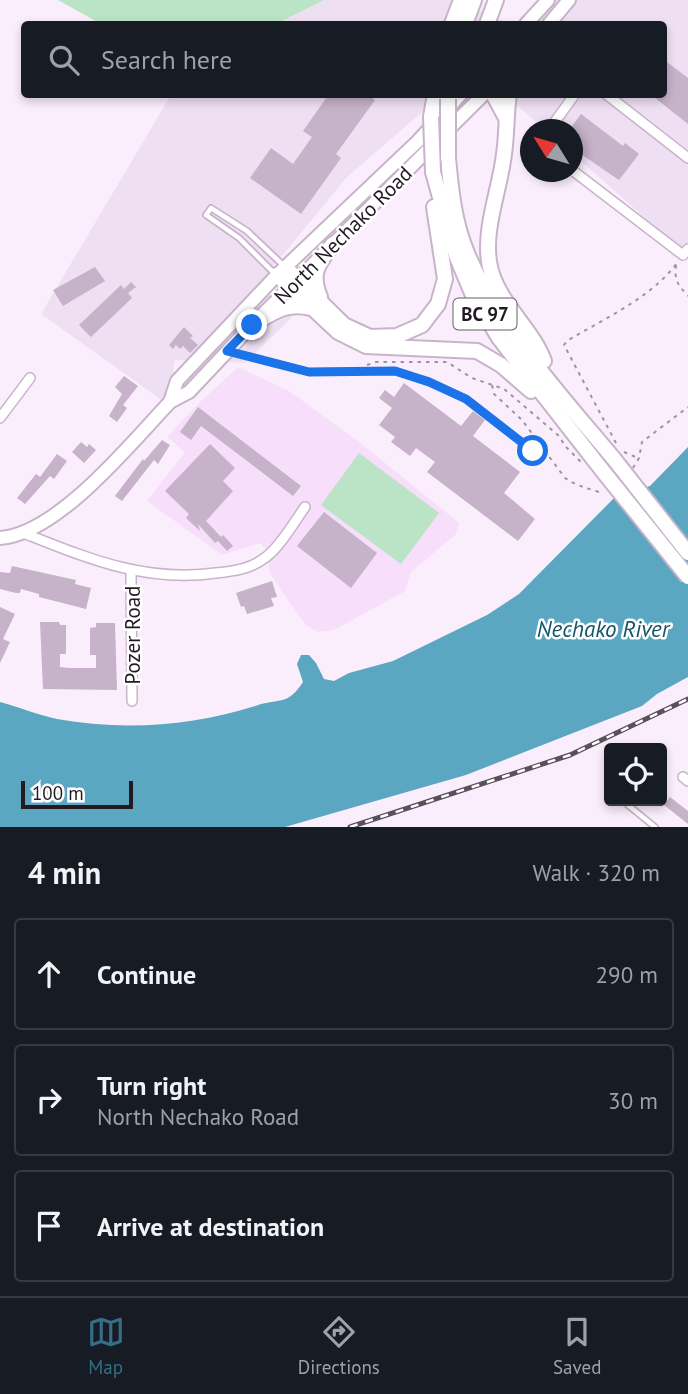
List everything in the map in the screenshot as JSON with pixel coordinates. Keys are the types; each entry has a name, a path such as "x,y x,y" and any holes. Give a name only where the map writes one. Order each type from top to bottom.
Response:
{"highway":[{"path":"453,21 461,0"},
{"path":"466,21 474,0"},
{"path":"487,21 494,4"},
{"path":"494,4 501,21"},
{"name":"BC 97","path":"446,98 431,117 434,178 456,255 472,293 499,338 688,577"},
{"name":"BC 97","path":"448,98 448,158 454,210 466,251 482,286 509,328 688,552"},
{"path":"495,98 506,118"},
{"path":"508,98 504,154 490,231 490,268 502,294 542,356 552,382"},
{"path":"282,272 317,305 344,324 370,337 397,336 422,325 438,304 445,279 434,210 434,178"},
{"path":"333,244 318,263 314,283 317,305 338,332 366,346 477,351 515,376 567,426"},
{"path":"252,325 278,309 295,304 317,305"}],"main road":[{"path":"529,21 548,0"},
{"path":"552,21 569,1"},
{"path":"559,21 569,1"},
{"name":"North Nechako Road","path":"170,402 177,381 282,272 418,141 447,98"},
{"name":"North Nechako Road","path":"0,538 47,522 80,495 170,402 189,392 252,325 480,98"}],"street":[{"path":"557,119 572,98"},
{"path":"611,98 688,158"},
{"path":"583,178 686,254"},
{"path":"0,418 30,378"},
{"path":"21,532 85,557 131,570 155,576 197,576 244,570 268,556 305,507"},
{"name":"Pozer Road","path":"131,570 132,701"}],"lane":[{"path":"211,208 247,231 282,272 206,215 211,208"},
{"path":"227,351 309,372 395,371 429,382 466,399 533,451"},
{"path":"629,806 655,827"}],"path":[{"path":"639,458 620,450 564,345 657,286 686,254"},
{"path":"677,264 674,277 676,283 688,296"},
{"path":"355,370 376,362 447,362 472,378 504,389 558,435 566,447"},
{"path":"492,385 494,394 522,420 565,478 573,484 599,492 607,486"},
{"path":"625,474 634,467 639,458 642,442 688,407"}],"shaded area":[{"path":"324,0 457,0 503,21 282,21"},
{"path":"542,0 688,0 688,256 583,163 583,119 533,119 508,98 667,98 667,21 518,21"},
{"path":"169,98 439,98 347,177 258,285 292,317 245,363 175,360 167,404 41,314"},
{"path":"238,367 289,391 358,441 459,523 456,534 411,572 405,591 334,630 318,632 307,626 270,574 266,549 260,543 222,555 147,501 185,452 167,437"}],"green space":[{"path":"58,0 324,0 282,21 96,21"},
{"path":"359,453 439,513 401,564 321,505"}],"water":[{"name":"Nechako River","path":"688,447 688,677 657,694 642,706 466,775 285,827 0,827 0,702 50,717 82,723 133,725 184,722 288,698 303,682 297,664 301,655 309,655 324,679 334,681 349,673 393,661 487,615 519,594 617,495 650,486"}],"building":[{"path":"667,62 688,78 688,124 655,98 667,98"},
{"path":"326,98 375,100 336,154 341,158 301,214 250,178 271,148 293,164 312,137 303,131"},
{"path":"581,114 623,146 625,143 639,154 619,180 583,155 583,119 577,119"},
{"path":"95,267 105,281 63,306 53,290"},
{"path":"131,282 136,287 128,293 132,298 91,337 79,325 121,285 124,289"},
{"path":"184,327 198,345 190,353 183,346 180,349 176,345 173,349 169,345"},
{"path":"124,376 138,386 123,405 127,408 117,422 109,416 122,394 115,387"},
{"path":"404,383 461,426 473,411 485,420 473,436 520,472 504,493 535,519 518,541 427,472 435,462 416,448 410,456 391,442 395,437 379,425 392,408 379,398 385,390 394,397"},
{"path":"198,407 301,486 293,496 201,426 191,440 180,432"},
{"path":"162,440 170,445 158,464 154,460 122,501 115,496 143,459 144,461"},
{"path":"81,442 96,450 84,463 72,452"},
{"path":"210,444 235,468 223,481 233,491 206,521 233,546 227,551 218,541 215,543 198,524 200,531 186,518 189,514 165,491"},
{"path":"57,454 67,461 54,479 50,476 25,504 17,498 36,474 40,477"},
{"path":"324,512 377,553 351,588 297,546"},
{"path":"12,566 76,580 75,584 91,588 86,609 39,597 39,594 21,589 20,593 16,593 0,589 0,572 10,573"},
{"path":"272,581 277,597 271,598 274,606 247,614 236,593"},
{"path":"0,607 15,614 3,639 10,642 0,663"},
{"path":"40,622 59,622 60,625 66,625 66,654 60,654 60,667 70,668 96,668 96,655 90,655 90,628 96,627 96,623 115,623 117,690 43,689"},
{"path":"670,797 688,811 688,824 665,806"}],"railway":[{"path":"350,827 570,755 688,699"}],"route":[{"path":"252,325 227,351 309,372 395,371 429,382 466,399 533,451"}]}
